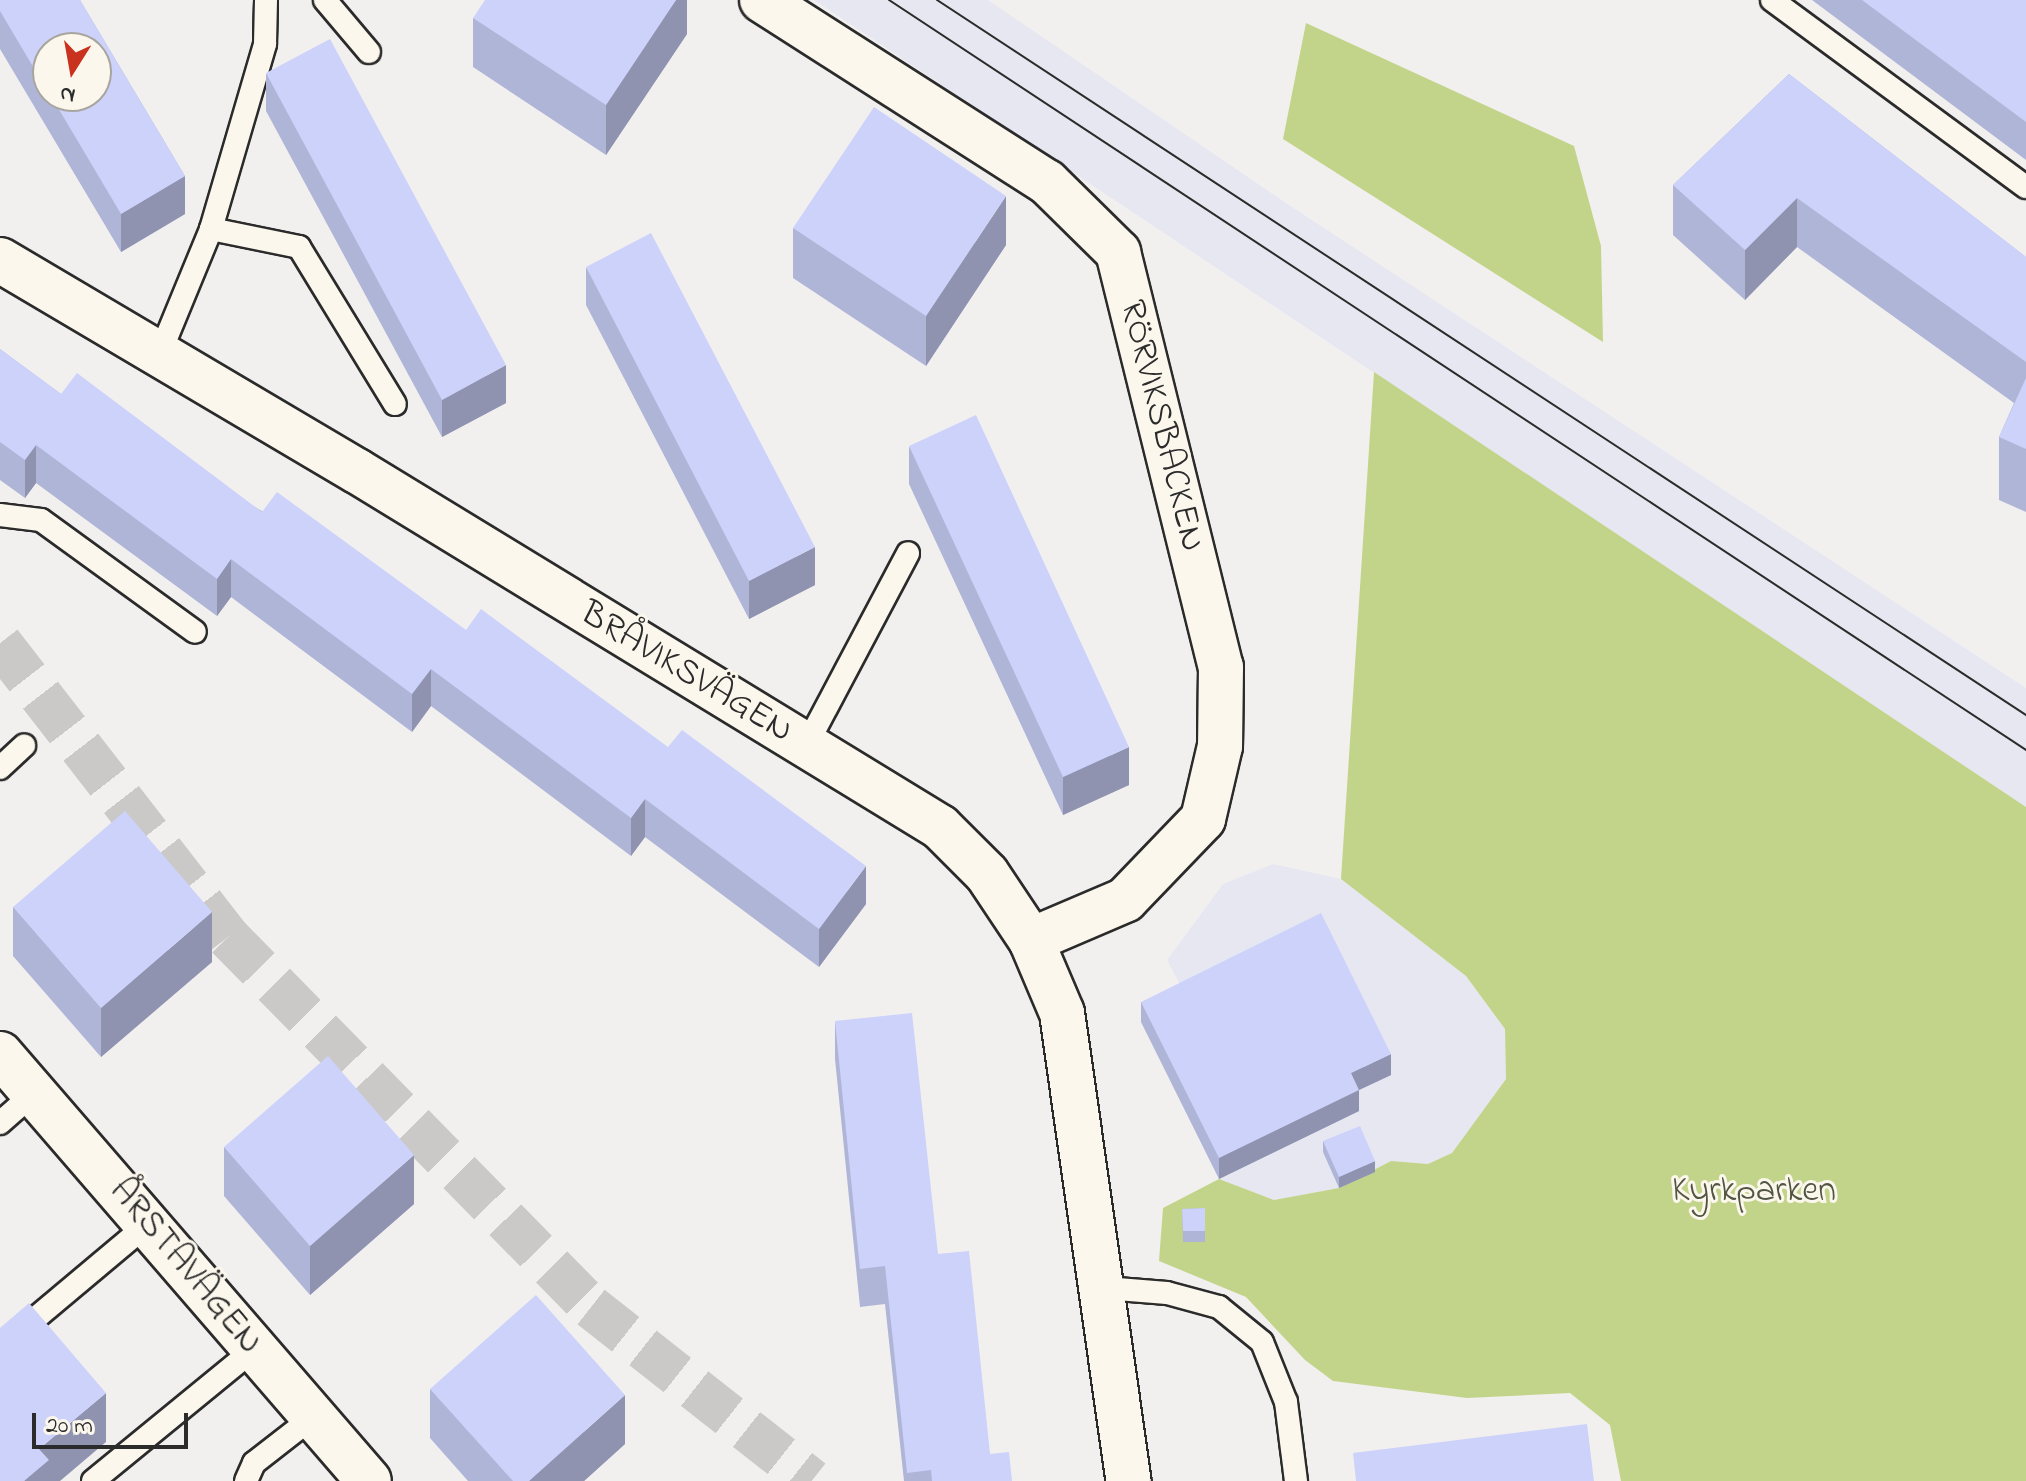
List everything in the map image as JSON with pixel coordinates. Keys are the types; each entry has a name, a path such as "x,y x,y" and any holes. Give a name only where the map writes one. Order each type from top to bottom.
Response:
{"street":[{"name":"RÖRVIKSBACKEN","path":"762,0 1047,182 1118,252 1221,667 1220,746 1203,819 1125,900 1031,940"},
{"name":"BRÅVIKSVÄGEN","path":"0,260 160,353 940,827 987,874 1031,940 1062,1013 1105,1288 1129,1481"},
{"name":"ÅRSTAVÄGEN","path":"0,1054 369,1481"}],"lane":[{"path":"160,353 211,229 265,44 266,0"},
{"path":"325,0 369,52"},
{"path":"1772,0 2026,187"},
{"path":"211,229 299,247 395,404"},
{"path":"0,515 41,520 195,632"},
{"path":"806,746 908,553"},
{"path":"0,768 24,746"},
{"path":"0,1123 34,1093"},
{"path":"0,1348 149,1223"},
{"path":"1105,1288 1167,1293 1219,1307 1262,1342 1286,1402 1296,1481"},
{"path":"93,1481 254,1349"},
{"path":"246,1481 254,1463 313,1417"}],"shaded area":[{"path":"814,0 988,0 1289,205 2026,688 2026,807"},
{"path":"1273,864 1341,879 1466,976 1505,1029 1506,1079 1452,1153 1428,1164 1391,1161 1339,1188 1274,1200 1219,1179 1141,1022 1188,1000 1167,960 1223,884"}],"green space":[{"path":"1306,23 1574,146 1601,246 1603,342 1283,139"},
{"name":"Kyrkparken","path":"1374,372 2026,807 2026,1481 1621,1481 1610,1425 1570,1393 1467,1398 1333,1381 1305,1360 1246,1297 1159,1261 1163,1208 1219,1179 1274,1200 1339,1188 1391,1161 1428,1164 1452,1153 1506,1079 1505,1029 1466,976 1341,879"}],"building":[{"path":"0,0 80,0 99,32 32,32 32,65 0,11"},
{"path":"485,0 676,0 606,105 473,18"},
{"path":"1862,0 2026,0 2026,122"},
{"path":"330,39 506,365 442,400 266,73"},
{"path":"112,54 185,176 121,214 60,112 112,112"},
{"path":"1789,74 2026,257 2026,362 1797,198 1745,250 1673,185"},
{"path":"874,107 1006,196 926,316 793,228"},
{"path":"651,233 815,547 749,581 586,267"},
{"path":"0,349 61,394 77,373 262,512 277,492 466,630 481,609 668,747 682,730 866,866 819,929 645,799 631,818 431,669 412,694 231,559 217,579 36,445 25,460 0,442"},
{"path":"2026,378 2026,449 1999,437"},
{"path":"976,415 1129,747 1063,777 909,446"},
{"path":"125,811 212,912 101,1008 13,907"},
{"path":"1321,913 1391,1054 1351,1073 1359,1090 1219,1158 1141,1002"},
{"path":"912,1013 938,1254 969,1251 990,1454 1009,1452 1012,1481 932,1481 931,1470 907,1473 885,1266 860,1269 835,1021"},
{"path":"328,1056 414,1155 310,1246 224,1147"},
{"path":"1360,1126 1375,1161 1339,1177 1323,1141"},
{"path":"1205,1208 1205,1231 1183,1231 1182,1209"},
{"path":"536,1295 625,1395 529,1481 513,1481 430,1389"},
{"path":"29,1303 106,1393 39,1449 49,1460 24,1481 0,1481 0,1328"},
{"path":"1587,1424 1594,1481 1356,1481 1353,1453"}],"tunnel":[{"path":"0,643 228,937 591,1307 812,1481"}],"tram line":[{"path":"889,0 2026,750"},
{"path":"937,0 2026,715"}]}
